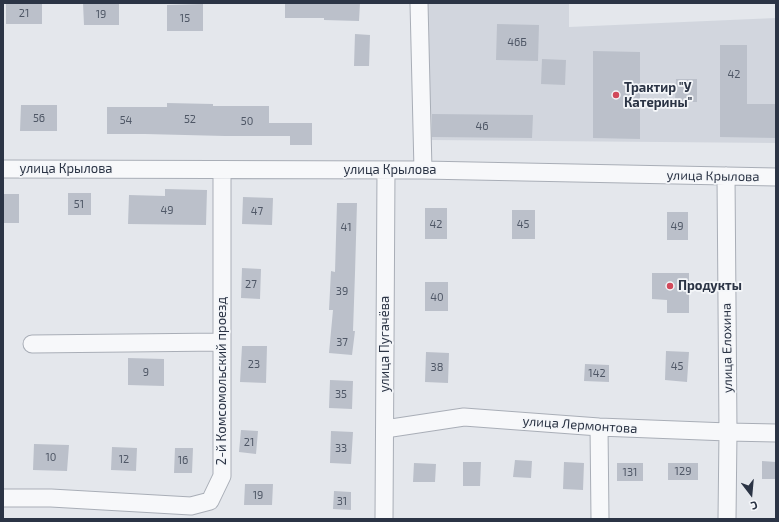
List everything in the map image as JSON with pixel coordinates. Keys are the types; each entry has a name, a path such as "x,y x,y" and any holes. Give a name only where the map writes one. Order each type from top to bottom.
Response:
{"street":[{"path":"419,3 423,170"},
{"name":"улица Крылова","path":"3,169 423,170 776,177"},
{"name":"2-й Комсомольский проезд","path":"3,498 51,498 191,506 210,501 222,476 222,170"},
{"name":"улица Пугачёва","path":"384,519 386,170"},
{"name":"улица Елохина","path":"726,176 728,432 727,519"},
{"path":"32,344 222,342"},
{"name":"улица Лермонтова","path":"385,429 464,416 599,427 776,433"},
{"path":"599,427 600,519"}],"shaded area":[{"path":"427,3 569,3 569,27 776,18 776,143 430,140"}],"building":[{"path":"6,3 42,3 42,24 6,24"},
{"path":"83,3 119,3 119,25 84,25"},
{"path":"285,3 360,3 359,21 324,20 324,18 285,18"},
{"path":"203,4 203,31 167,31 167,5"},
{"path":"497,24 539,25 538,61 496,60"},
{"path":"355,34 370,35 369,66 354,66"},
{"path":"720,45 747,45 747,104 776,104 776,138 720,137"},
{"name":"Трактир \"У Катерины\"","path":"593,51 640,52 640,139 593,138"},
{"path":"542,59 566,60 565,85 541,84"},
{"path":"676,79 697,79 697,102 675,102"},
{"path":"167,103 213,104 213,106 269,106 269,123 312,123 312,145 290,145 290,136 107,134 107,107 167,107"},
{"path":"21,105 57,105 57,131 20,131"},
{"path":"432,114 533,115 532,138 432,137"},
{"path":"165,189 207,190 206,225 128,224 129,195 165,196"},
{"path":"68,193 91,193 91,215 68,215"},
{"path":"3,194 19,194 19,223 3,223"},
{"path":"243,197 273,198 272,225 242,224"},
{"path":"337,203 357,203 353,331 355,331 352,355 329,353 333,310 329,310 331,271 335,272"},
{"path":"425,208 447,208 447,239 425,239"},
{"path":"512,210 535,210 535,239 512,239"},
{"path":"667,212 688,212 688,240 667,240"},
{"path":"242,268 261,269 260,299 241,298"},
{"name":"Продукты","path":"652,273 689,273 689,313 667,313 667,300 652,299"},
{"path":"425,282 448,282 448,311 425,311"},
{"path":"242,346 267,346 266,383 240,382"},
{"path":"666,351 689,352 687,382 665,380"},
{"path":"426,352 449,353 448,383 425,382"},
{"path":"128,358 164,359 164,386 128,385"},
{"path":"585,364 609,365 609,382 584,381"},
{"path":"330,380 353,381 352,409 329,408"},
{"path":"241,430 258,431 256,454 239,452"},
{"path":"331,431 353,432 351,464 330,463"},
{"path":"34,444 69,445 67,471 33,470"},
{"path":"112,447 137,448 136,471 111,470"},
{"path":"175,448 193,448 192,473 174,473"},
{"path":"515,460 532,461 531,478 513,477"},
{"path":"762,461 776,462 776,479 762,479"},
{"path":"463,462 481,462 480,486 463,486"},
{"path":"564,462 584,463 583,490 563,489"},
{"path":"414,463 436,464 435,482 413,482"},
{"path":"617,463 643,463 643,481 617,481"},
{"path":"668,463 698,463 698,480 668,480"},
{"path":"245,484 273,484 272,505 244,505"},
{"path":"334,491 351,492 351,510 333,509"}],"place":[{"name":"Трактир \"У Катерины\"","path":"616,95"},
{"name":"Продукты","path":"670,286"}]}
